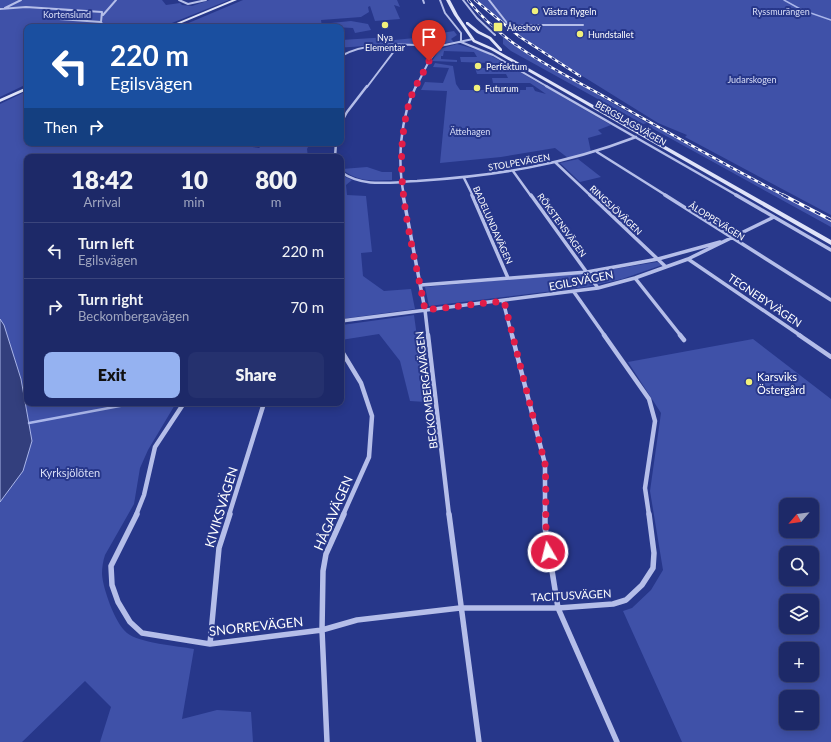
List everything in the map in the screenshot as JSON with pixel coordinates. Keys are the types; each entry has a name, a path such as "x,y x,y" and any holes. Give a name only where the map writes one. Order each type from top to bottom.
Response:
{"main road":[{"path":"176,24 235,0"},
{"name":"BERGSLAGSVÄGEN","path":"448,0 456,15 475,40 831,242"},
{"name":"BERGSLAGSVÄGEN","path":"453,0 471,27 490,37 505,52 831,236"},
{"path":"475,40 486,43 490,37"},
{"path":"475,40 490,37"},
{"path":"0,101 24,89"}],"street":[{"path":"2,9 21,0"},
{"path":"69,10 59,19 101,22 103,15 116,0"},
{"path":"179,0 182,4 206,0"},
{"path":"440,0 445,13 461,33 463,42"},
{"name":"BERGSLAGSVÄGEN","path":"463,0 477,18 494,33 490,37"},
{"path":"489,0 507,23 512,25 583,25"},
{"path":"2,9 26,7 95,11 102,12 103,15"},
{"path":"344,54 350,50 377,45 440,46 475,40"},
{"name":"BERGSLAGSVÄGEN","path":"463,42 493,54 831,250"},
{"path":"344,118 398,46"},
{"name":"BECKOMBERGAVÄGEN","path":"440,46 435,51 410,98 402,135 401,182 425,310 460,608 479,742"},
{"name":"STOLPEVÄGEN","path":"344,175 360,182 401,182 464,178 556,163 596,152 636,137"},
{"name":"ÅLOPPEVÄGEN","path":"596,152 831,300"},
{"name":"RINGSJÖVÄGEN","path":"556,163 666,267"},
{"name":"RÖKSTENSVÄGEN","path":"513,171 598,288"},
{"name":"BADELUNDAVÄGEN","path":"464,178 485,221 508,278"},
{"name":"EGILSVÄGEN","path":"425,310 598,288 635,278 688,259 774,217"},
{"name":"EGILSVÄGEN","path":"421,285 587,272 658,259 732,238"},
{"name":"TEGNEBYVÄGEN","path":"688,259 831,357"},
{"path":"635,278 684,340"},
{"name":"TACITUSVÄGEN","path":"460,608 558,608 613,604 626,600 642,585 653,568 654,553 645,488 655,421 649,399 574,292"},
{"path":"504,301 545,464 545,528 558,608 617,742"},
{"path":"344,321 425,310"},
{"name":"HÅGAVÄGEN","path":"327,742 322,630 323,571 326,554 369,457 372,416 361,383 344,355"},
{"name":"SNORREVÄGEN","path":"182,406 155,447 140,506 110,566 112,585 118,602 130,622 142,633 210,644 322,630 357,620 460,608"},
{"name":"KIVIKSVÄGEN","path":"210,644 219,548 263,406"}],"green space":[{"name":"Kortenslund","path":"0,0 162,0 166,5 180,3 182,5 192,6 210,0 229,0 169,24 24,24 24,85 0,97"},
{"path":"243,0 397,0 400,7 394,5 400,19 375,21 370,6 368,7 369,12 361,17 321,20 322,24 186,24"},
{"name":"Judarskogen","path":"476,0 831,0 831,215 685,137 687,135 658,123 534,46 490,13"},
{"path":"351,21 368,24 371,30 355,33 353,28 344,28 344,24 331,23"},
{"path":"454,31 457,35 451,39 454,42 445,43 344,47 344,40 389,37 394,40 415,38 418,42 433,40 429,35"},
{"path":"503,37 534,58 647,123 643,124 511,51 503,44"},
{"name":"Ättehagen","path":"457,44 485,52 611,125 598,130 602,134 588,138 591,152 568,158 555,148 501,157 440,163 447,91 421,90 425,82 443,83 449,68 433,67 435,63 453,66 456,84 460,90 526,90 526,87 533,87 535,91 546,94 530,83 493,83 492,78 508,78 506,74 477,74 475,68 493,68 489,63 461,62 460,57 477,57 474,52 444,51 441,59 457,60 457,62 432,61 440,49"},
{"name":"Kyrksjölöten","path":"24,92 24,146 245,146 259,148 261,146 308,146 308,154 24,154 24,406 174,406 148,450 140,468 134,504 105,555 102,569 103,580 107,597 114,614 118,622 127,633 149,642 194,649 182,719 217,710 251,712 253,742 100,742 111,707 85,681 22,742 0,742 0,104"},
{"path":"652,125 831,221 831,227 648,126"},
{"path":"578,159 601,177 580,182 560,163"},
{"path":"367,167 382,172 392,172 392,180 366,180 347,173 344,169"},
{"path":"344,176 352,180 346,185 347,195 366,196 372,252 361,253 363,276 384,291 411,289 415,309 344,319"},
{"path":"657,262 662,265 622,279 586,287 429,306 425,287 602,271"},
{"path":"414,315 426,402 410,401 400,361 379,334 344,340 344,325"},
{"path":"753,339 831,399 831,742 682,742 623,611 632,608 651,590 663,570 650,491 661,413 628,362"}],"shaded area":[{"path":"0,319 4,325 21,379 24,406 26,406 32,441 23,471 0,502"}],"waterway":[{"path":"784,0 802,10 831,20"},
{"path":"29,423 120,406"}],"railway":[{"path":"468,0 499,32 517,46 555,70 785,196"},
{"path":"475,0 520,37 580,76"},
{"path":"783,195 831,220"}],"place":[{"name":"Västra flygeln","path":"535,11"},
{"name":"Nya Elementar","path":"385,25"},
{"name":"Åkeshov","path":"498,27"},
{"name":"Hundstallet","path":"580,34"},
{"name":"Perfektum","path":"478,66"},
{"name":"Futurum","path":"477,88"},
{"name":"Karsviks Östergård","path":"749,382"}],"route":[{"path":"429,61 410,98 402,135 401,182 425,310 504,301 545,464 545,528 548,552"}],"park label":[{"name":"Ryssmurängen","path":"781,11"}]}
